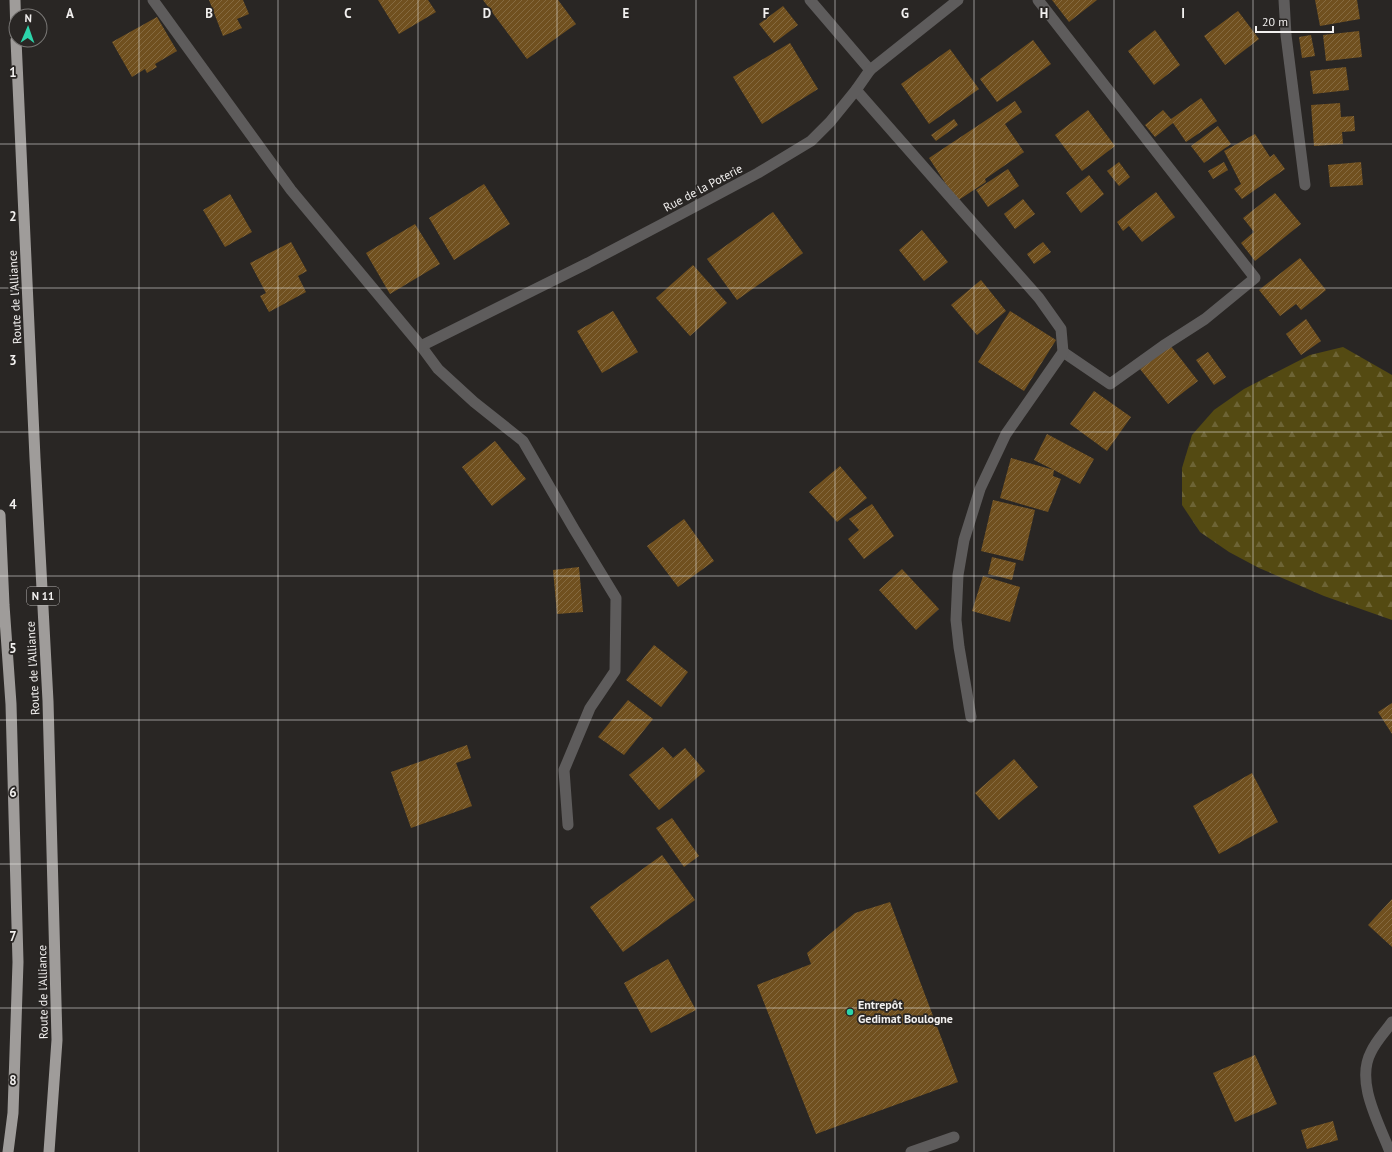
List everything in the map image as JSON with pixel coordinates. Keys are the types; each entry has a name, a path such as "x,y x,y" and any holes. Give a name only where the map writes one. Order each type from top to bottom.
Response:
{"highway":[{"name":"Route de l'Alliance","path":"16,48 48,701 57,1040 49,1152"},
{"name":"Route de l'Alliance","path":"0,515 4,605 11,704 18,962 13,1113 8,1152"},
{"path":"0,583 4,605"}],"street":[{"path":"153,0 291,190 421,346 438,370 474,402 523,441 616,598 615,671 590,708 564,770 568,825"},
{"path":"810,0 870,70"},
{"name":"Rue de la Poterie","path":"421,346 588,263 758,173 811,141 830,122 870,70 958,0"},
{"path":"1038,0 1254,278 1205,319 1163,346 1110,384 1063,352"},
{"path":"1284,0 1286,35 1304,186"},
{"path":"856,90 1039,298 1061,329 1063,352 1006,434 980,489 964,540 958,575 956,620 971,717"},
{"path":"1390,1152 1367,1094 1365,1073 1370,1053 1392,1022"},
{"path":"911,1152 954,1137"}],"green space":[{"path":"1343,347 1392,375 1392,620 1324,596 1259,568 1229,552 1200,532 1182,505 1182,468 1192,435 1214,410 1244,389 1310,355"}],"building":[{"path":"209,0 243,0 249,14 237,19 242,28 223,36"},
{"path":"378,0 428,0 436,12 399,34"},
{"path":"483,0 558,0 576,24 527,59"},
{"path":"1052,0 1097,0 1069,22"},
{"path":"1315,0 1357,0 1360,19 1320,26"},
{"path":"783,6 798,25 774,43 759,24"},
{"path":"1238,11 1259,39 1225,65 1204,36"},
{"path":"157,17 177,51 155,64 157,67 147,73 145,69 132,77 112,42"},
{"path":"1155,30 1180,65 1154,85 1128,51"},
{"path":"1359,31 1362,57 1326,61 1323,35"},
{"path":"1311,35 1315,56 1302,58 1299,37"},
{"path":"1033,40 1051,64 997,102 980,79"},
{"path":"790,43 818,89 762,124 733,77"},
{"path":"950,49 979,89 929,124 901,84"},
{"path":"1346,67 1349,90 1313,94 1310,71"},
{"path":"1201,98 1217,121 1186,142 1173,123 1155,137 1145,125 1163,110 1171,119"},
{"path":"1015,101 1022,112 1005,124 1024,152 985,179 986,182 957,201 929,158"},
{"path":"1340,103 1341,117 1354,116 1355,131 1342,132 1343,144 1314,146 1311,105"},
{"path":"1088,110 1115,146 1082,171 1055,135"},
{"path":"954,119 958,125 936,141 931,135"},
{"path":"1218,126 1231,144 1204,163 1191,146"},
{"path":"1255,134 1270,157 1274,154 1285,169 1242,199 1234,189 1241,184 1224,151"},
{"path":"1119,162 1130,177 1119,186 1107,171"},
{"path":"1224,162 1228,170 1213,179 1208,171"},
{"path":"1361,162 1363,185 1330,187 1328,165"},
{"path":"1008,169 1019,186 988,207 976,190"},
{"path":"1089,175 1104,194 1081,213 1066,193"},
{"path":"484,184 510,224 454,260 429,218"},
{"path":"1156,192 1175,217 1142,242 1129,226 1123,231 1117,222"},
{"path":"1275,193 1301,224 1255,261 1241,243 1254,232 1243,218"},
{"path":"230,194 252,232 225,247 203,210"},
{"path":"1023,199 1035,214 1015,229 1004,214"},
{"path":"773,212 803,253 737,300 707,259"},
{"path":"415,224 440,264 390,294 366,253"},
{"path":"922,230 948,262 924,281 899,250"},
{"path":"291,242 307,271 298,276 306,292 269,312 260,296 266,293 250,263"},
{"path":"1043,242 1051,252 1034,264 1027,254"},
{"path":"1300,258 1326,290 1301,310 1296,304 1280,316 1259,290"},
{"path":"693,265 727,303 690,336 656,298"},
{"path":"981,280 1006,311 977,335 951,305"},
{"path":"613,311 638,352 602,373 577,331"},
{"path":"1010,311 1056,340 1024,391 978,362"},
{"path":"1306,319 1321,341 1301,355 1286,334"},
{"path":"1170,345 1198,381 1168,404 1140,369"},
{"path":"1208,352 1226,377 1214,385 1196,360"},
{"path":"1094,391 1131,417 1107,451 1070,424"},
{"path":"1047,434 1094,459 1080,484 1034,460"},
{"path":"495,441 526,479 492,506 462,467"},
{"path":"1011,458 1054,470 1053,476 1061,479 1048,512 1000,498"},
{"path":"840,466 867,498 837,522 809,492"},
{"path":"993,500 1035,510 1023,561 981,551"},
{"path":"872,504 894,536 864,559 848,539 859,530 849,519"},
{"path":"684,519 714,561 678,587 647,546"},
{"path":"992,557 1016,563 1012,580 988,574"},
{"path":"579,567 583,612 557,614 553,570"},
{"path":"902,569 939,609 916,630 879,590"},
{"path":"983,576 1020,587 1010,622 972,611"},
{"path":"654,645 688,672 661,707 626,680"},
{"path":"628,700 653,719 624,755 598,737"},
{"path":"1392,703 1392,734 1378,712"},
{"path":"467,745 471,758 456,763 472,806 411,828 391,772"},
{"path":"663,747 673,758 685,748 705,771 659,810 629,775"},
{"path":"1014,759 1038,787 999,820 975,793"},
{"path":"1252,773 1278,822 1219,854 1193,806"},
{"path":"672,818 699,856 684,867 656,828"},
{"path":"662,855 695,900 623,952 590,907"},
{"path":"1392,899 1392,947 1368,925"},
{"name":"Entrepôt Gedimat Boulogne","path":"890,902 958,1082 816,1134 757,985 811,964 807,953 855,913"},
{"path":"668,959 696,1010 651,1033 624,983"},
{"path":"1255,1055 1277,1104 1235,1122 1213,1073"},
{"path":"1333,1121 1338,1140 1307,1149 1301,1130"}],"place":[{"name":"Entrepôt Gedimat Boulogne","path":"850,1012"}]}
